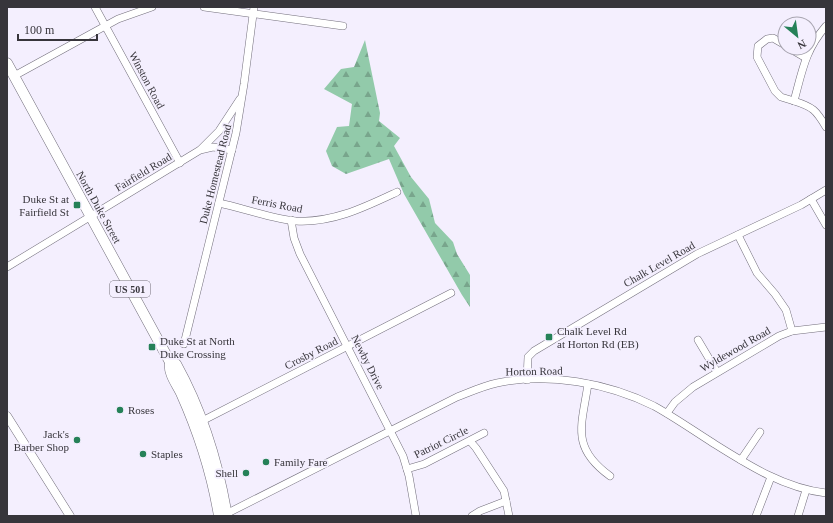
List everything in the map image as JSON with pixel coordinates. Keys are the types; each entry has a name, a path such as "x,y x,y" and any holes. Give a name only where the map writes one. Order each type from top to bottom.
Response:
{"highway":[{"name":"North Duke Street","path":"7,63 170,362 169,368 181,393 198,436 211,482 223,516"},
{"name":"North Duke Street","path":"170,362 176,364 180,370 202,421 210,446 223,516"}],"main road":[{"path":"7,416 70,516"}],"street":[{"name":"Winston Road","path":"95,7 180,163"},
{"path":"14,76 106,26 135,12 152,7"},
{"path":"204,7 254,10 343,26"},
{"name":"Duke Homestead Road","path":"184,344 232,150 243,95 254,10"},
{"path":"794,101 806,58 816,37 826,26"},
{"path":"777,40 773,38 766,40 758,46 757,57 775,90 781,97 813,108 818,113 826,127"},
{"path":"200,150 219,131 243,95"},
{"name":"Fairfield Road","path":"7,267 200,150 213,147 232,150"},
{"name":"Chalk Level Road","path":"527,380 528,357 534,351 697,254 794,208 826,190"},
{"name":"Ferris Road","path":"219,203 292,220 309,221 349,214 397,192"},
{"path":"811,199 826,225"},
{"name":"Newby Drive","path":"292,220 292,230 297,248 403,456 416,516"},
{"path":"738,235 757,273 775,294 786,310 792,331"},
{"name":"Crosby Road","path":"202,421 451,293"},
{"name":"Wyldewood Road","path":"667,413 681,396 693,387 779,336 792,331 826,327"},
{"path":"698,340 717,372"},
{"name":"Horton Road","path":"223,516 390,430 472,391 499,383 527,380 557,380 588,384 623,393 667,413 771,477 806,490 826,493"},
{"path":"588,384 582,413 582,438 589,455 594,462 610,476"},
{"path":"742,460 760,432"},
{"name":"Patriot Circle","path":"407,469 424,464 484,433"},
{"path":"470,441 504,491 509,516"},
{"path":"756,516 771,477"},
{"path":"798,516 806,490"},
{"path":"472,516 485,508 506,501"}],"green space":[{"path":"365,40 380,113 379,121 400,138 394,146 411,177 429,199 435,223 453,242 457,254 470,275 470,307 404,194 389,159 346,174 332,166 326,151 337,127 349,126 352,104 324,89 341,69 354,67"}],"place":[{"name":"Duke St at Fairfield St","path":"77,205"},
{"name":"Chalk Level Rd at Horton Rd (EB)","path":"549,337"},
{"name":"Duke St at North Duke Crossing","path":"152,347"},
{"name":"Roses","path":"120,410"},
{"name":"Jack's Barber Shop","path":"77,440"},
{"name":"Staples","path":"143,454"},
{"name":"Family Fare","path":"266,462"},
{"name":"Shell","path":"246,473"}]}
